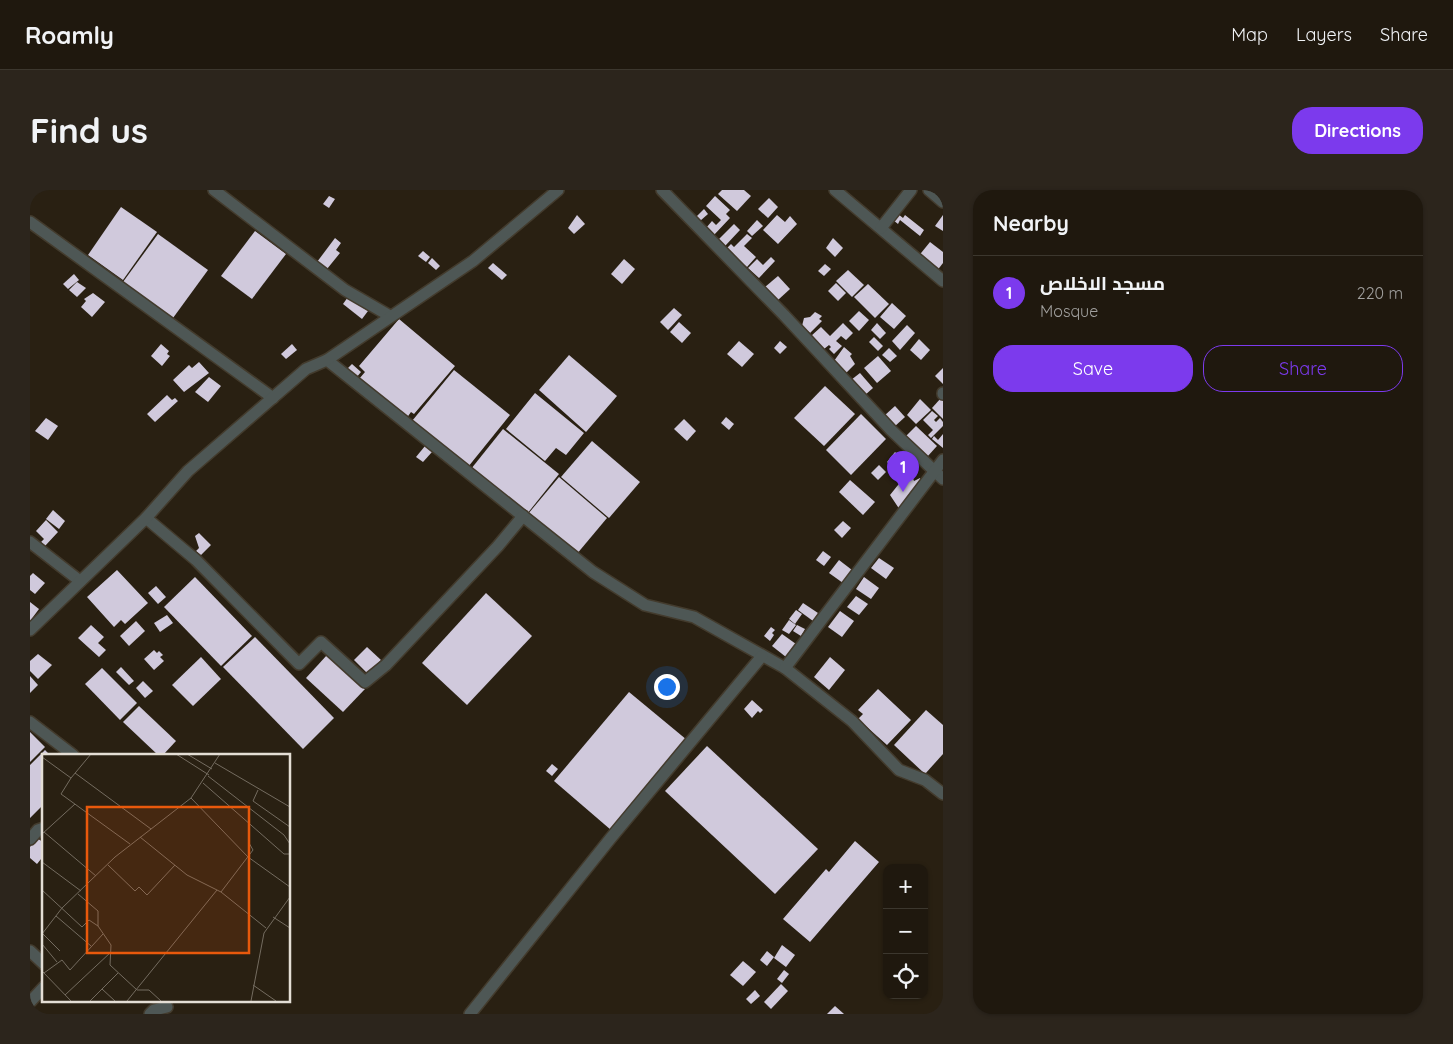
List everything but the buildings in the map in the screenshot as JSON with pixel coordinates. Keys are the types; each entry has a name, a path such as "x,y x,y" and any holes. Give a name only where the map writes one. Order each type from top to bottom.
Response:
{"street":[{"path":"214,190 345,290 390,316"},
{"path":"30,630 146,518 188,471 306,369 327,360 473,261 558,190"},
{"path":"662,190 938,476"},
{"path":"835,190 943,281"},
{"path":"882,228 910,190"},
{"path":"929,190 943,202"},
{"path":"30,222 273,398"},
{"path":"327,360 593,572 645,604 694,617 785,668 852,721 899,770 925,780 943,794"},
{"path":"785,668 938,476 943,460"},
{"path":"146,518 196,560 299,664 321,642 365,682 386,665 498,546 523,516"},
{"path":"30,542 80,581"},
{"path":"470,1014 610,839 762,656"},
{"path":"30,722 71,754"},
{"path":"30,839 38,830 42,829"},
{"path":"30,951 42,962"},
{"path":"30,1002 42,989"},
{"path":"150,1014 154,1010 167,1007"}],"place":[{"name":"مسجد الاخلاص","path":"903,492"}]}
